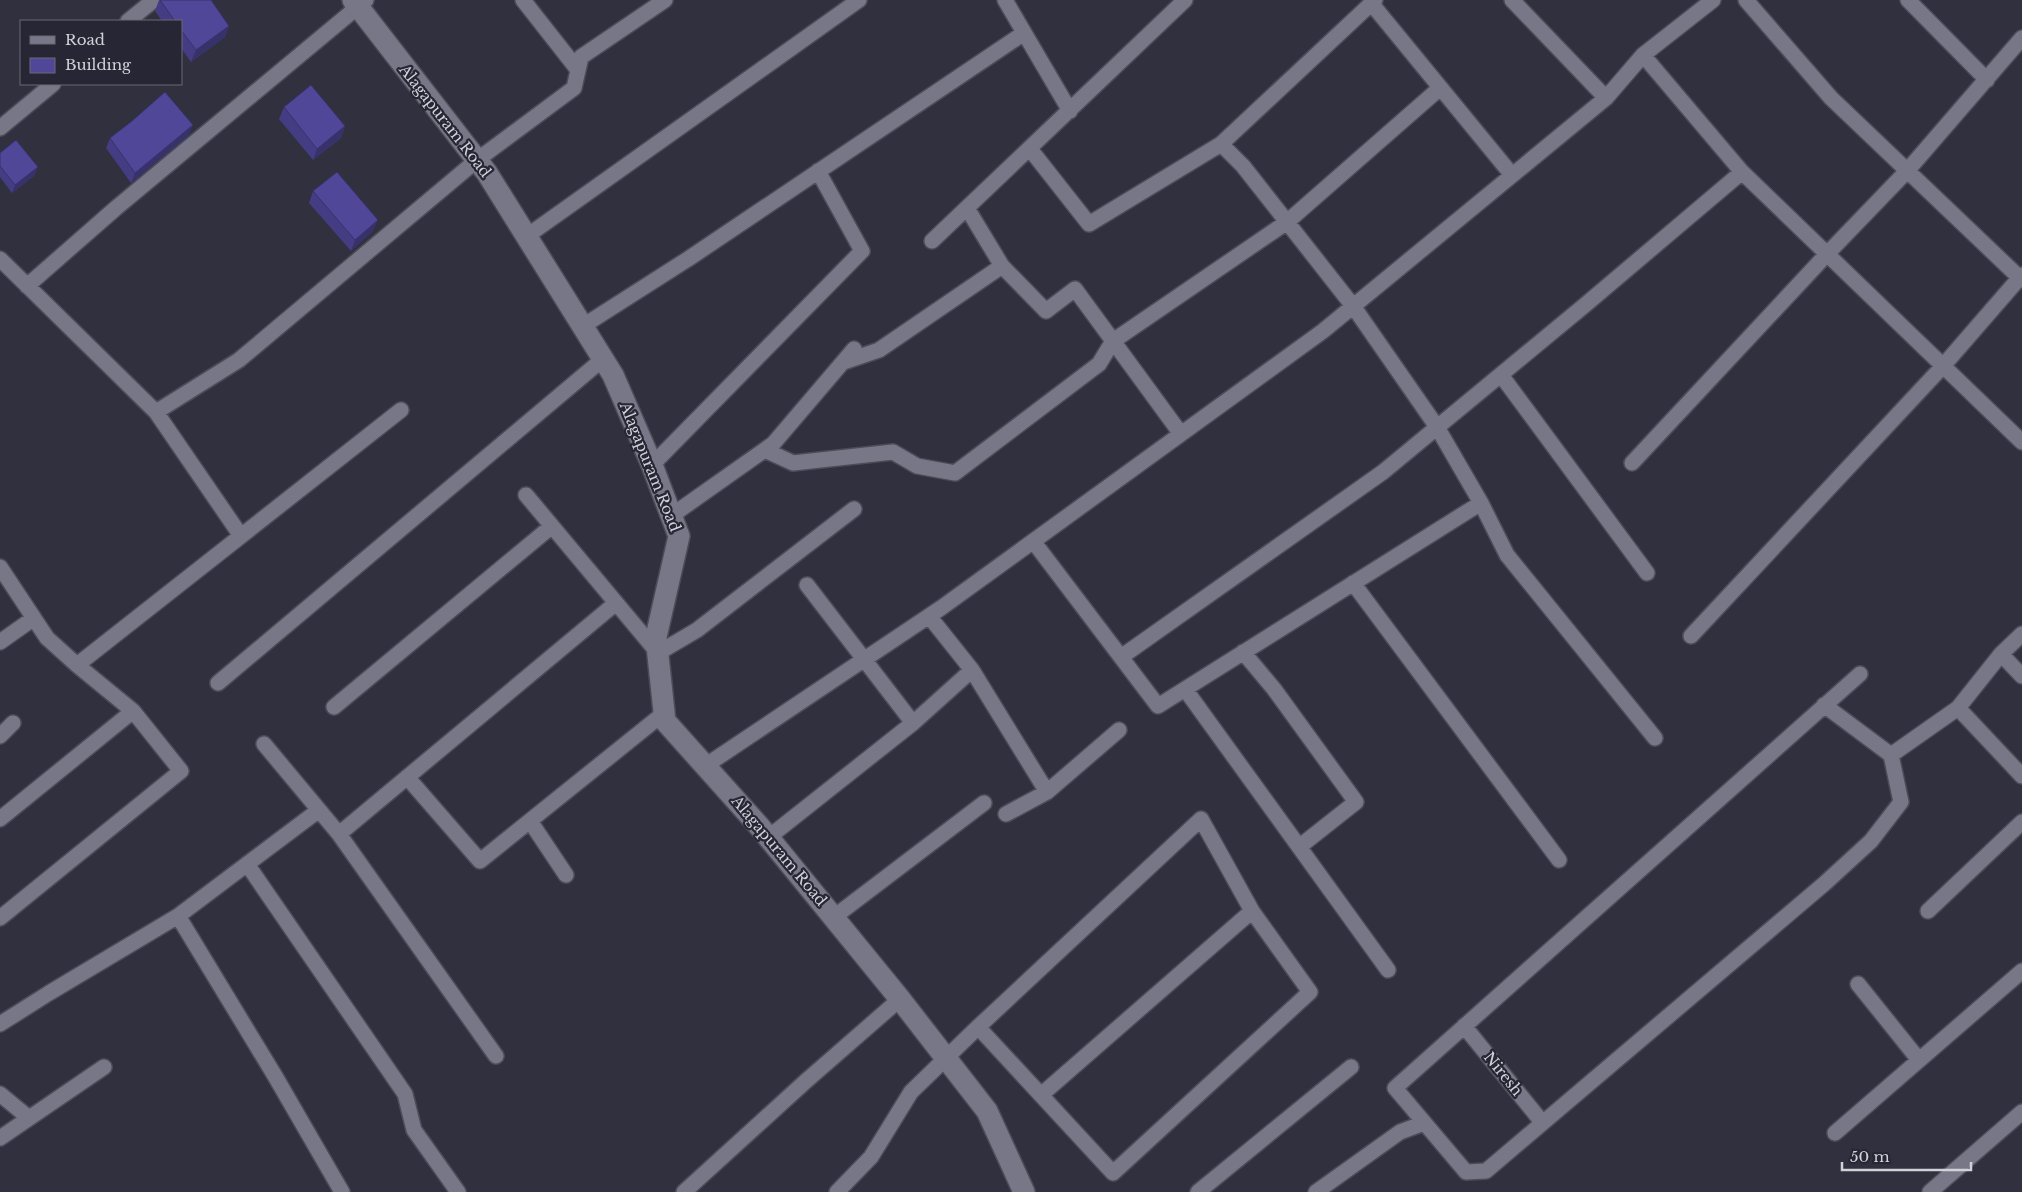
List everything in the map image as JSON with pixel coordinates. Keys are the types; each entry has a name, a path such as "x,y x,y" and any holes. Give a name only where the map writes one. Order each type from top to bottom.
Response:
{"main road":[{"name":"Alagapuram Road","path":"359,3 477,160 527,236 613,375 652,465 679,536 656,637 665,722 769,837 900,999 987,1111 1021,1191"}],"street":[{"path":"129,20 154,0"},
{"path":"522,0 578,70"},
{"path":"156,412 239,360 477,160 574,88 581,58 665,0"},
{"path":"527,236 859,0"},
{"path":"1005,0 1070,111"},
{"path":"932,241 1185,0"},
{"path":"1512,0 1606,98"},
{"path":"705,766 929,616 1323,331 1606,98 1643,55 1714,0"},
{"path":"1691,636 1943,366 2021,278 1831,98 1746,0"},
{"path":"1908,0 1987,80"},
{"path":"1030,149 1089,224 1221,144 1373,2 1440,88 1512,175"},
{"path":"27,286 116,208 359,3"},
{"path":"582,326 688,259 1024,32"},
{"path":"1632,464 1827,254 1907,171 2022,38"},
{"path":"1643,55 1742,172 2022,442"},
{"path":"0,128 52,85"},
{"path":"765,450 793,463 893,452 917,466 955,473 1099,364 1113,341 1287,222 1440,88"},
{"path":"1221,144 1243,166 1354,306 1437,427 1482,503 1507,555 1655,738"},
{"path":"652,465 862,251 818,171"},
{"path":"1121,657 1383,472 1742,172"},
{"path":"967,208 1002,266 1046,311 1075,290 1181,434"},
{"path":"0,259 156,412 241,536"},
{"path":"843,362 879,350 1002,266"},
{"path":"671,516 773,444 854,349"},
{"path":"218,683 603,359"},
{"path":"1501,375 1647,573"},
{"path":"77,665 401,410"},
{"path":"526,495 658,653 697,630 854,509"},
{"path":"1033,541 1158,706 1482,503"},
{"path":"334,708 552,526"},
{"path":"0,567 48,638 132,711 181,771 0,918"},
{"path":"1353,583 1559,860"},
{"path":"807,585 913,723"},
{"path":"339,834 616,603"},
{"path":"929,616 972,670 1047,792"},
{"path":"0,642 34,618"},
{"path":"1891,755 1958,708 2002,654 2022,634"},
{"path":"1243,652 1274,689 1356,802 1299,848"},
{"path":"2002,654 2022,676"},
{"path":"769,837 913,723 972,670"},
{"path":"1824,705 1891,755 1901,802 1871,841 1824,884 1486,1171 1466,1172 1394,1088 1824,705 1860,674"},
{"path":"1185,689 1388,970"},
{"path":"1958,708 2022,776"},
{"path":"0,819 132,711"},
{"path":"407,777 480,861 664,713"},
{"path":"0,736 13,723"},
{"path":"1006,814 1047,792 1119,730"},
{"path":"264,744 339,834 496,1056"},
{"path":"834,917 984,803"},
{"path":"0,1024 178,916 319,810"},
{"path":"837,1192 871,1157 911,1092 945,1057 1201,819 1252,911 1310,992 1113,1173 978,1027"},
{"path":"530,821 566,875"},
{"path":"1928,912 2022,822"},
{"path":"247,864 405,1094 414,1130 458,1192"},
{"path":"1041,1095 1252,911"},
{"path":"178,916 275,1076 342,1192"},
{"path":"1835,1133 2022,971"},
{"path":"1858,984 1919,1060"},
{"path":"684,1192 900,999"},
{"name":"Niresh","path":"1464,1026 1542,1122"},
{"path":"0,1138 104,1066"},
{"path":"1198,1192 1350,1067"},
{"path":"0,1094 29,1118"},
{"path":"1930,1192 2022,1112"},
{"path":"1316,1192 1400,1132 1424,1123"}],"building":[{"path":"160,0 211,0 229,26 196,50 182,31 182,20 174,20"},
{"path":"311,85 345,126 317,149 284,107"},
{"path":"165,92 193,125 135,173 110,138"},
{"path":"16,140 38,167 15,185 0,166 0,153"},
{"path":"337,172 378,220 355,240 313,191"}]}
